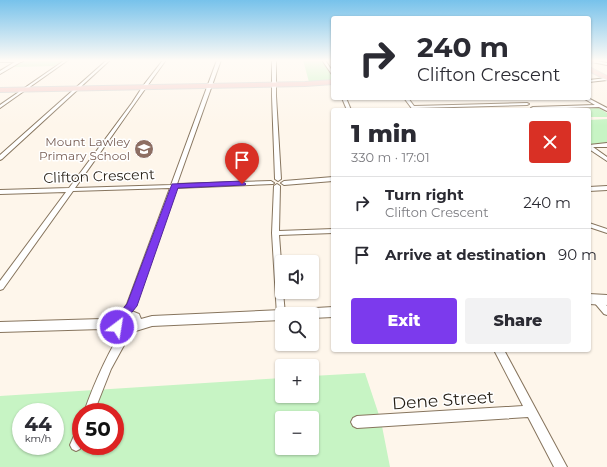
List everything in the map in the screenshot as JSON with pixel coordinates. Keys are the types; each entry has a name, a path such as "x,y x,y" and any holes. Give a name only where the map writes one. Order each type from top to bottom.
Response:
{"main road":[{"path":"0,90 274,85 331,82"},
{"path":"319,313 331,312"},
{"path":"0,327 102,324 126,320 152,321 275,315"}],"street":[{"path":"0,107 37,82"},
{"path":"0,158 85,82"},
{"path":"0,287 134,103 147,82"},
{"path":"92,403 96,390 119,343 211,82"},
{"path":"274,82 278,183 275,233 281,307"},
{"path":"521,100 533,108"},
{"path":"588,100 607,110"},
{"path":"437,108 527,104"},
{"path":"556,108 599,106"},
{"path":"591,146 607,145"},
{"path":"591,147 607,159"},
{"name":"Clifton Crescent","path":"0,192 278,183 331,179"},
{"path":"591,189 607,188"},
{"path":"591,226 607,231"},
{"path":"275,233 331,231"},
{"path":"597,299 607,312"},
{"path":"500,352 561,467"},
{"name":"Dene Street","path":"357,422 531,411"}],"green space":[{"path":"591,108 599,108 607,113 607,117 591,117"},
{"path":"607,119 607,145 591,146 591,120"},
{"path":"365,373 381,421 390,467 0,467 0,396 275,378 275,403 319,403 319,376"}],"place":[{"name":"Mount Lawley Primary School","path":"144,149"}],"route":[{"path":"117,327 117,322 131,306 175,186 242,184"}]}
